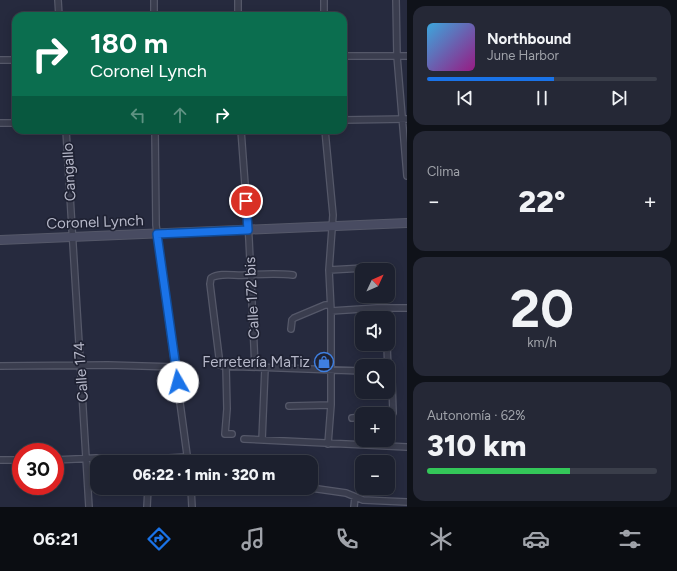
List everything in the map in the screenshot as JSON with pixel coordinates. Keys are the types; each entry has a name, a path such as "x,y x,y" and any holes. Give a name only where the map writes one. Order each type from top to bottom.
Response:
{"main road":[{"name":"Coronel Lynch","path":"0,240 407,223"}],"street":[{"path":"58,0 59,12"},
{"path":"154,0 154,12"},
{"path":"238,0 238,12"},
{"path":"324,0 324,12"},
{"path":"396,0 397,56 405,119 407,176"},
{"path":"347,56 407,56"},
{"path":"0,60 12,60"},
{"path":"347,120 405,119"},
{"path":"0,124 12,123"},
{"name":"Cangallo","path":"66,134 72,238"},
{"path":"155,134 156,225 187,455"},
{"name":"Calle 172 bis","path":"241,134 255,367"},
{"path":"325,134 333,215 329,270 331,312 331,405 328,444"},
{"name":"Calle 174","path":"72,238 89,507"},
{"path":"329,270 355,269"},
{"path":"232,434 225,434 227,409 223,365 210,284 212,278 218,275 282,273 293,275"},
{"path":"291,329 292,320 294,318 326,305 330,305"},
{"path":"331,312 377,308 407,308"},
{"path":"0,366 81,365 176,367"},
{"path":"223,365 265,368 355,371"},
{"path":"262,440 265,368"},
{"path":"289,406 331,405"},
{"path":"244,439 328,444 355,444"},
{"path":"395,445 407,447"},
{"path":"64,460 90,459"},
{"path":"0,460 12,460"},
{"path":"318,489 346,493 362,500 407,502"},
{"path":"147,507 148,495"},
{"path":"191,495 192,507"},
{"path":"354,507 355,497"}],"place":[{"name":"Ferretería MaTiz","path":"324,362"}],"route":[{"path":"178,382 157,234 248,230 246,201"}]}
